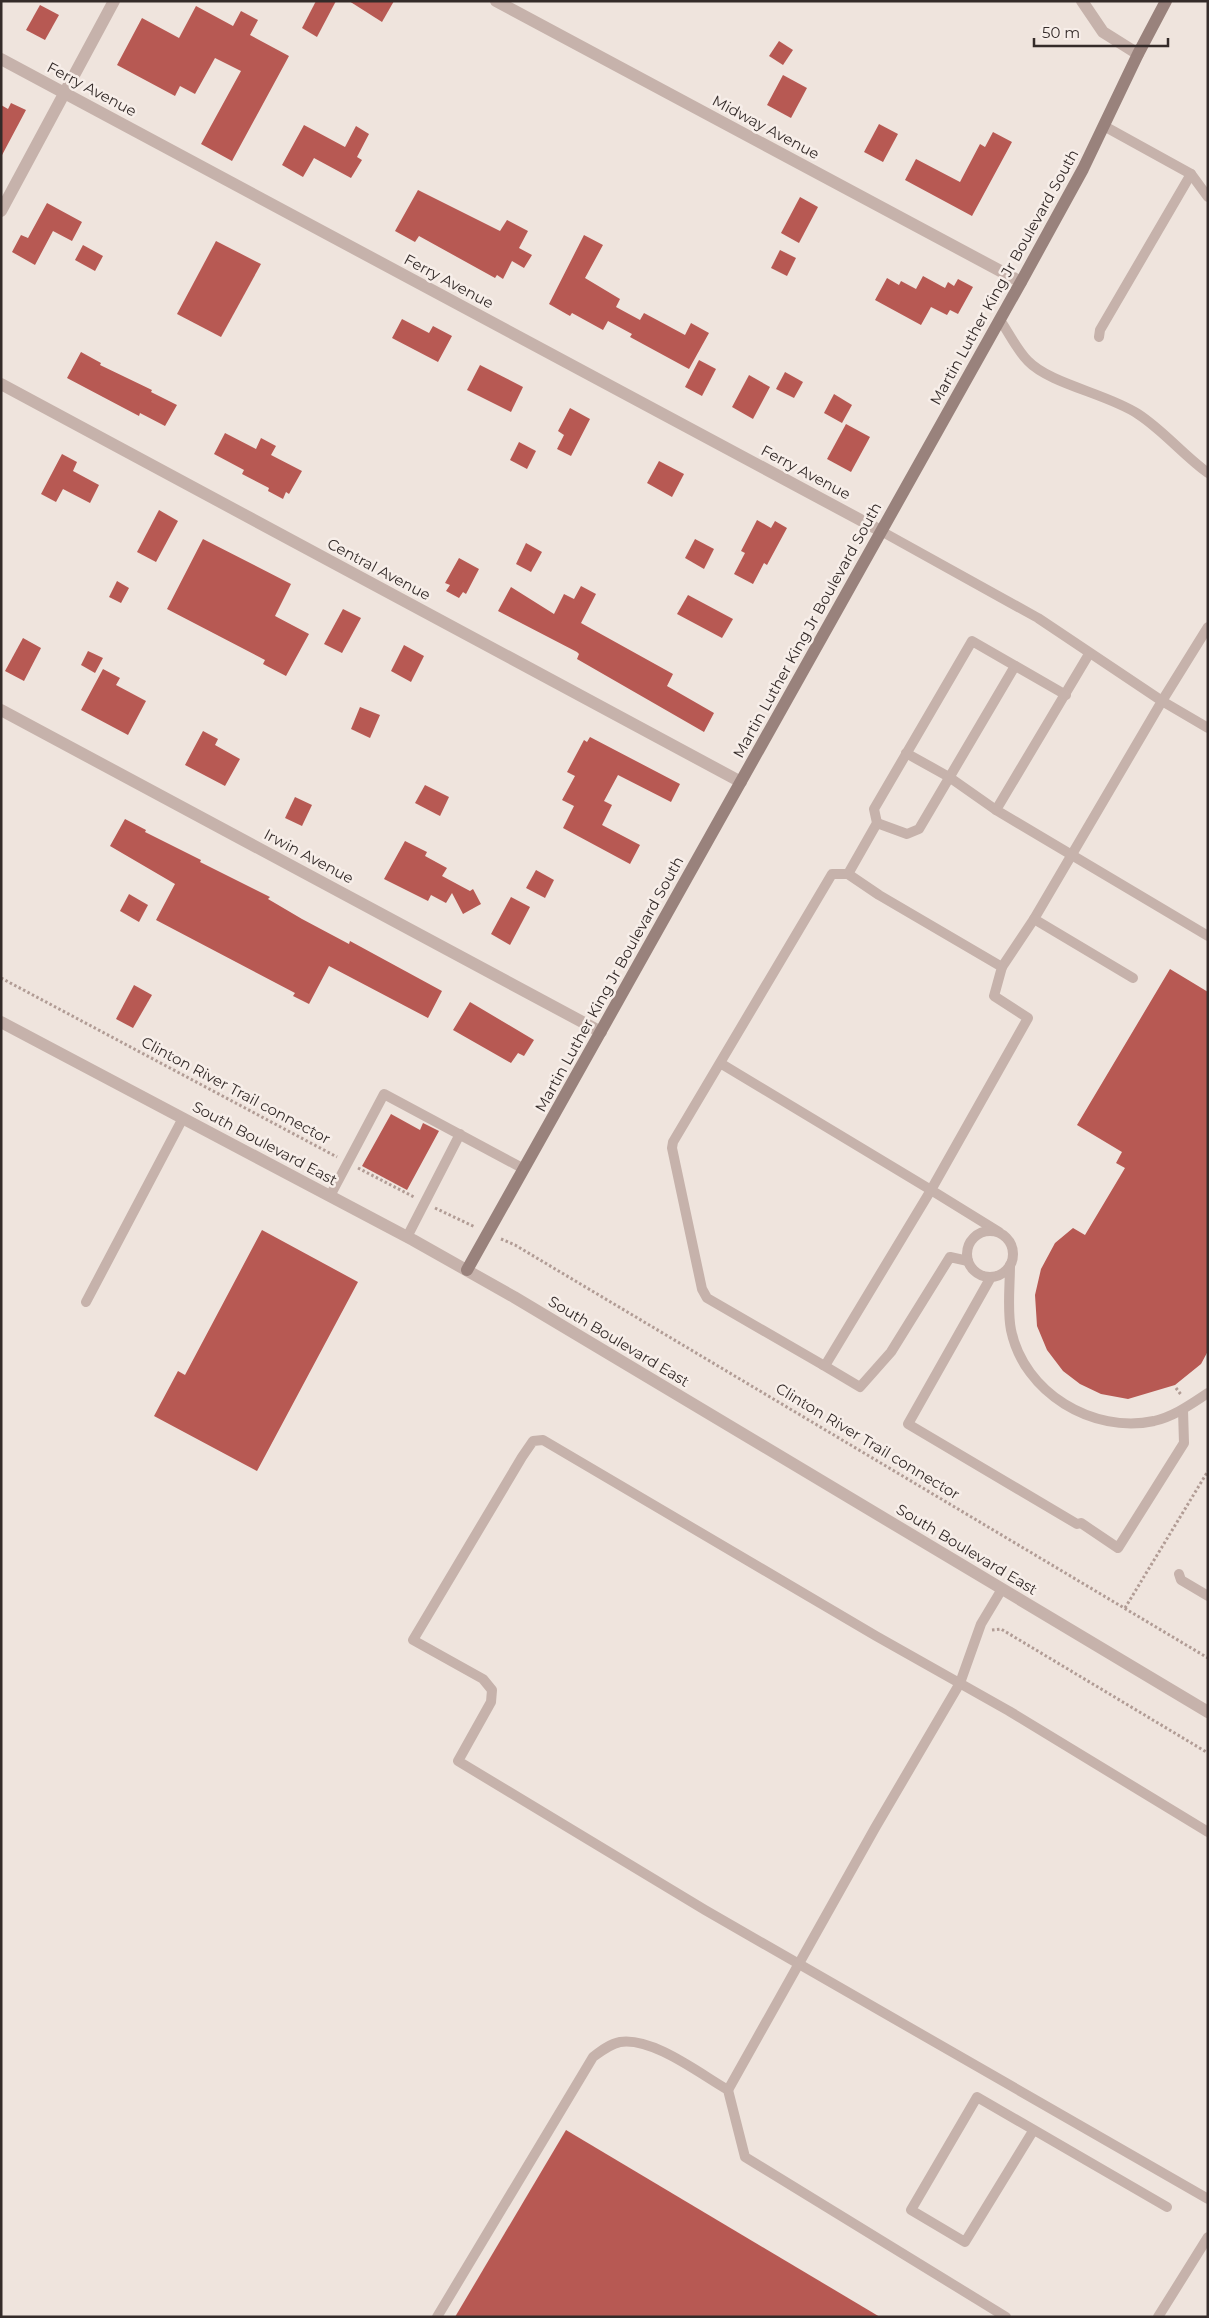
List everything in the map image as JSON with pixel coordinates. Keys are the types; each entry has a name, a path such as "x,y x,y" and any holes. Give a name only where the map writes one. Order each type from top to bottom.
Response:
{"main road":[{"name":"Martin Luther King Jr Boulevard South","path":"467,1270 1021,282 1104,126 1138,54 1166,1"}],"street":[{"path":"1,211 114,1"},
{"name":"Midway Avenue","path":"496,1 1021,282"},
{"path":"1082,1 1103,32 1138,54"},
{"name":"Ferry Avenue","path":"1,59 881,532"},
{"name":"Central Avenue","path":"1,384 741,782"},
{"name":"Irwin Avenue","path":"1,710 601,1032"},
{"name":"South Boulevard East","path":"1,1022 467,1270 1208,1712"}],"lane":[{"path":"1104,126 1191,174 1208,197"},
{"path":"1099,338 1100,330 1191,174"},
{"path":"1000,320 1024,357 1034,366 1137,413 1168,436 1206,472"},
{"path":"881,532 1038,618 1162,702 1208,728"},
{"path":"822,1365 828,1362 931,1190 1027,1021 1027,1015 994,996 1002,968 1034,919 1208,627"},
{"path":"848,874 877,823 874,809 972,641 1066,695"},
{"path":"996,810 1089,654"},
{"path":"877,823 907,834 919,829 1015,666"},
{"path":"906,753 949,777 996,810 1208,936"},
{"path":"968,1261 950,1257 891,1352 860,1387 707,1298 702,1289 672,1148 832,874 848,874 879,895 1002,968"},
{"path":"1034,919 1133,978"},
{"path":"720,1063 931,1190 999,1232 1010,1242 1013,1258 1010,1265 1005,1271 992,1277 908,1424 1078,1524 1081,1523 1118,1548 1184,1443 1183,1410"},
{"path":"330,1196 384,1094 524,1169"},
{"path":"86,1302 183,1118"},
{"path":"407,1237 460,1134"},
{"path":"992,1277 977,1273 968,1261 968,1246 977,1234 992,1230 999,1232"},
{"path":"1010,1265 1011,1330 1022,1361 1042,1387 1069,1408 1098,1419 1124,1424 1155,1420 1183,1410 1192,1406 1208,1393"},
{"path":"1208,1832 960,1683 876,1636 543,1440 534,1441 522,1457 413,1640 483,1679 492,1690 491,1702 458,1761 705,1910 1208,2199"},
{"path":"1180,1574 1181,1580 1208,1596"},
{"path":"1002,1589 981,1624 960,1683 798,1964 728,2090 745,2157 1006,2317"},
{"path":"436,2317 593,2057 605,2048 619,2042 638,2042 653,2047 728,2090"},
{"path":"1033,2131 965,2242 911,2210 977,2097 1167,2207"},
{"path":"1158,2317 1208,2237"}],"path":[{"name":"Clinton River Trail connector","path":"1,978 347,1163 460,1221"},
{"name":"Clinton River Trail connector","path":"515,1245 1208,1658"},
{"path":"1125,1608 1208,1471"},
{"path":"993,1630 1001,1629 1208,1753"}],"building":[{"path":"316,1 336,1 317,37 302,28"},
{"path":"349,1 394,1 382,22"},
{"path":"40,5 59,15 45,40 26,30"},
{"path":"196,6 233,26 241,11 258,20 250,35 289,56 232,161 201,144 241,71 215,58 195,94 180,86 175,96 117,65 142,18 179,38"},
{"path":"779,41 793,50 783,65 769,56"},
{"path":"783,75 807,88 791,118 767,105"},
{"path":"11,103 26,110 1,157 1,105 8,109"},
{"path":"879,124 898,134 883,162 864,152"},
{"path":"304,125 345,147 356,126 369,134 357,157 362,160 351,178 314,158 303,177 282,165"},
{"path":"993,132 1012,142 972,216 905,180 916,159 960,182 980,144 985,147"},
{"path":"418,190 500,231 507,220 528,231 519,248 532,255 524,268 512,261 503,279 497,275 495,278 419,236 415,242 395,231"},
{"path":"800,197 818,207 799,243 781,233"},
{"path":"47,203 82,222 72,241 53,231 35,265 12,252 21,235 28,238"},
{"path":"584,235 603,245 585,278 620,299 616,307 640,320 644,313 685,335 691,323 709,333 689,369 630,337 632,334 608,321 603,330 572,313 570,316 549,304"},
{"path":"216,241 261,264 221,337 177,314"},
{"path":"83,245 103,256 95,271 75,260"},
{"path":"780,250 796,258 787,276 771,268"},
{"path":"923,276 945,288 948,282 954,286 958,279 973,287 958,314 950,310 947,315 931,307 921,325 875,300 887,278 899,285 901,281 916,289"},
{"path":"402,319 429,333 433,326 452,336 438,362 392,338"},
{"path":"81,352 101,363 100,365 152,390 151,392 177,405 165,426 140,413 139,416 67,378"},
{"path":"699,360 716,369 702,396 685,387"},
{"path":"480,365 523,387 511,412 467,390"},
{"path":"785,372 803,382 794,398 776,389"},
{"path":"749,375 770,387 753,419 732,407"},
{"path":"834,394 852,405 842,423 824,413"},
{"path":"570,408 590,419 571,456 557,449 564,435 558,431"},
{"path":"846,424 870,437 851,472 827,459"},
{"path":"225,433 256,449 261,438 276,446 271,455 302,471 289,494 286,492 283,499 268,491 269,488 242,474 244,470 214,454"},
{"path":"519,442 536,451 527,469 510,460"},
{"path":"62,454 77,462 73,471 99,485 90,503 63,489 56,502 41,494"},
{"path":"659,461 684,474 672,497 647,483"},
{"path":"159,510 178,521 156,562 137,552"},
{"path":"757,520 771,528 775,521 787,528 767,565 764,563 753,584 734,574 745,553 741,551"},
{"path":"203,539 291,584 275,616 309,634 286,676 263,664 265,660 167,609"},
{"path":"695,539 714,549 704,569 685,558"},
{"path":"526,543 542,552 531,572 516,564"},
{"path":"459,558 479,569 466,594 463,592 459,598 446,591 450,585 445,583"},
{"path":"117,581 129,588 121,603 109,597"},
{"path":"581,586 596,594 581,623 673,674 667,686 714,713 704,732 577,659 579,654 577,652 498,611 511,587 554,614 564,594 574,599"},
{"path":"688,595 733,619 722,638 677,614"},
{"path":"343,609 361,618 342,653 324,644"},
{"path":"23,638 41,648 24,681 5,671"},
{"path":"404,645 424,656 411,682 391,671"},
{"path":"88,651 103,658 95,673 81,665"},
{"path":"103,669 120,678 116,685 146,701 128,735 81,710"},
{"path":"360,707 380,715 370,738 351,729"},
{"path":"203,731 218,739 215,745 240,759 225,786 185,765"},
{"path":"590,737 680,784 671,802 618,775 604,801 612,805 602,825 640,845 630,864 563,828 574,806 562,800 575,776 567,772 584,740 587,742"},
{"path":"425,785 449,797 440,816 415,803"},
{"path":"295,797 312,805 302,826 285,818"},
{"path":"125,819 146,830 145,832 201,860 200,862 270,897 268,899 302,919 349,944 350,941 442,991 428,1018 329,966 309,1004 293,996 295,993 156,920 175,884 110,846"},
{"path":"405,841 427,852 425,856 447,868 442,876 470,891 473,889 481,904 463,914 452,893 446,903 431,895 428,901 384,879"},
{"path":"536,870 554,880 545,898 526,888"},
{"path":"129,894 148,905 139,922 120,911"},
{"path":"511,897 530,907 510,945 491,934"},
{"path":"1170,969 1208,992 1208,1351 1201,1364 1175,1385 1128,1399 1101,1394 1080,1384 1063,1371 1047,1350 1037,1326 1035,1295 1041,1269 1055,1243 1073,1228 1085,1235 1125,1168 1116,1163 1122,1152 1077,1125"},
{"path":"134,985 152,995 133,1028 116,1019"},
{"path":"470,1002 534,1040 524,1056 518,1053 511,1063 453,1030"},
{"path":"391,1114 420,1130 423,1123 439,1131 407,1190 362,1166"},
{"path":"262,1230 358,1282 257,1471 154,1416 178,1371 185,1375"},
{"path":"566,2130 880,2317 455,2317"}]}
